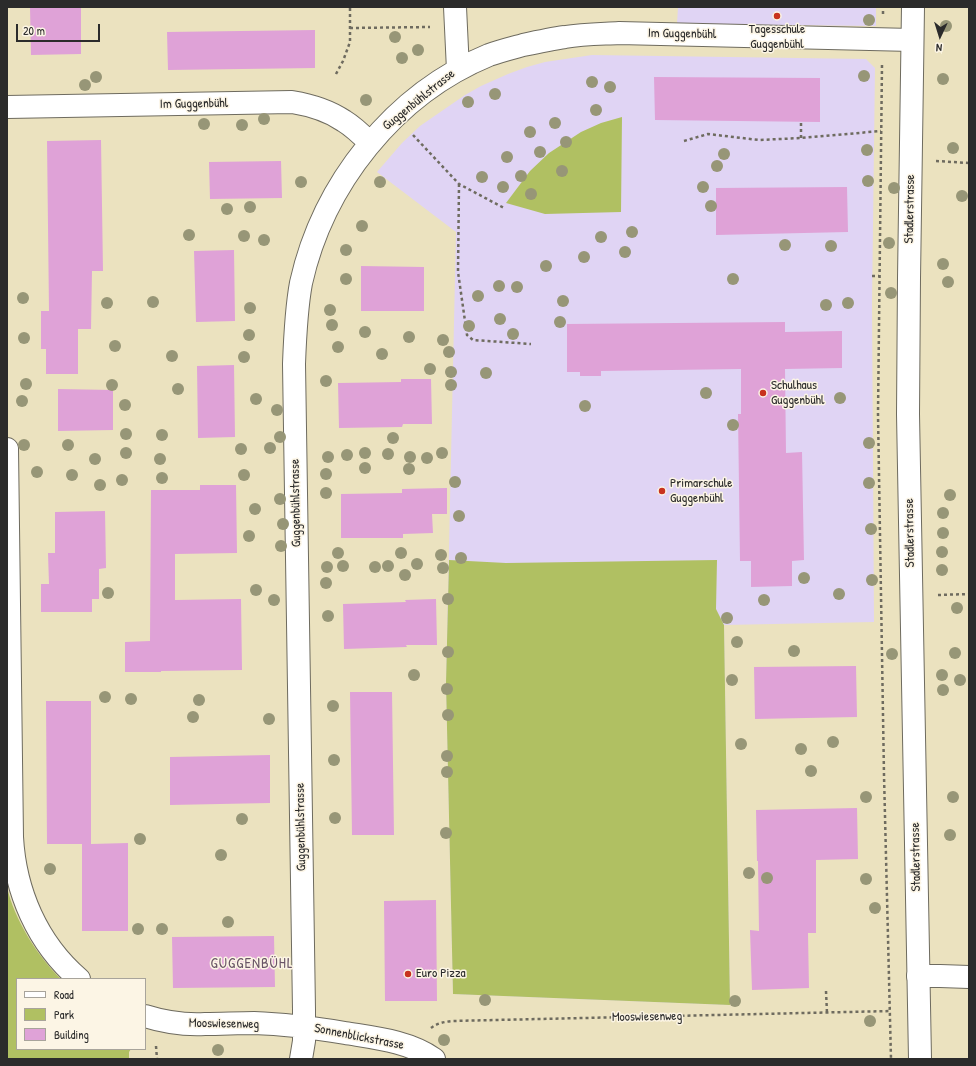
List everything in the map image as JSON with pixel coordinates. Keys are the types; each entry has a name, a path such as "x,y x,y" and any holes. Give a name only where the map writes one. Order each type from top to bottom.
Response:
{"street":[{"name":"Guggenbühlstrasse","path":"301,1059 304,1027 294,364 296,319 299,295 304,271 317,230 326,210 347,175 370,143 392,120 418,98 458,70 455,7"},
{"name":"Stadlerstrasse","path":"913,7 908,414 920,1059"},
{"name":"Im Guggenbühl","path":"458,70 490,55 514,48 565,37 593,34 619,33 912,40"},
{"name":"Im Guggenbühl","path":"7,107 292,102 312,106 334,115 351,126 370,143"},
{"path":"7,449 13,853 20,889 34,921 52,950 78,978"},
{"path":"918,976 969,977"},
{"name":"Mooswiesenweg","path":"146,1016 187,1024 255,1023 304,1027"},
{"name":"Sonnenblickstrasse","path":"304,1027 390,1041 426,1055"}],"path":[{"path":"336,74 343,61 350,42 350,7"},
{"path":"350,28 434,26"},
{"path":"801,122 801,138"},
{"path":"684,141 708,134 759,140 881,131"},
{"path":"412,135 459,184 504,208"},
{"path":"931,161 969,163"},
{"path":"459,184 458,272 467,335 473,340 531,344"},
{"path":"872,276 879,276"},
{"path":"934,595 969,594"},
{"path":"826,992 827,1013"},
{"name":"Mooswiesenweg","path":"426,1055 427,1031 434,1025 452,1021 891,1012"}],"shaded area":[{"name":"Tagesschule Guggenbühl","path":"678,7 876,7 876,26 677,24"},
{"name":"Primarschule Guggenbühl","path":"592,55 866,59 875,68 872,304 874,622 724,625 730,1005 453,994 446,683 456,232 377,172 402,143 420,126 465,95 481,86 527,67 545,62"}],"green space":[{"path":"622,117 621,212 545,214 506,203 530,171 549,153 581,132 601,123"},
{"path":"449,560 506,563 717,560 716,609 724,625 730,1005 453,994 446,683"},
{"path":"7,887 15,912 28,937 44,960 60,978 16,978 16,1050 130,1050 129,1059 7,1059"}],"building":[{"path":"30,7 81,7 81,54 31,55"},
{"path":"315,30 315,68 168,70 167,32"},
{"path":"654,77 820,78 820,122 655,120"},
{"path":"101,140 103,271 92,271 91,329 78,329 78,374 46,374 46,349 41,349 41,311 49,311 47,141"},
{"path":"281,161 282,198 210,199 209,162"},
{"path":"847,187 848,232 716,235 716,188"},
{"path":"234,250 235,321 196,322 194,251"},
{"path":"361,266 424,267 424,311 361,311"},
{"name":"Schulhaus Guggenbühl","path":"785,322 785,332 842,331 842,368 785,369 786,453 802,452 804,560 792,561 792,586 751,587 751,561 740,561 738,414 741,414 741,369 601,371 601,376 580,376 580,372 567,372 567,324"},
{"path":"234,365 235,437 198,438 197,366"},
{"path":"401,379 431,379 432,424 403,424 402,427 339,428 338,383 401,382"},
{"path":"58,389 113,390 113,430 58,431"},
{"path":"200,485 236,485 237,553 175,554 175,600 241,599 242,670 125,672 125,642 150,641 151,490 200,490"},
{"path":"447,488 447,514 432,514 433,533 403,534 403,538 341,538 341,494 402,493 402,489"},
{"path":"105,511 106,568 99,569 99,599 92,599 92,612 41,612 41,584 49,584 48,553 55,553 55,512"},
{"path":"436,599 437,645 406,645 407,647 344,649 343,604 406,602 405,600"},
{"path":"856,666 857,717 755,719 754,667"},
{"path":"350,692 392,692 394,835 352,835"},
{"path":"46,701 91,701 91,844 128,843 128,931 82,931 82,844 47,844"},
{"path":"270,755 270,803 170,805 170,757"},
{"path":"857,808 858,859 816,860 816,933 808,933 809,988 752,990 750,930 759,931 756,810"},
{"path":"436,900 437,1001 385,1001 384,901"},
{"path":"274,936 275,987 173,988 172,937"}],"place":[{"name":"Tagesschule Guggenbühl","path":"777,16"},
{"name":"Schulhaus Guggenbühl","path":"763,393"},
{"name":"Primarschule Guggenbühl","path":"662,491"},
{"name":"Euro Pizza","path":"408,974"}],"district":[{"name":"GUGGENBÜHL","path":"252,964"}]}
